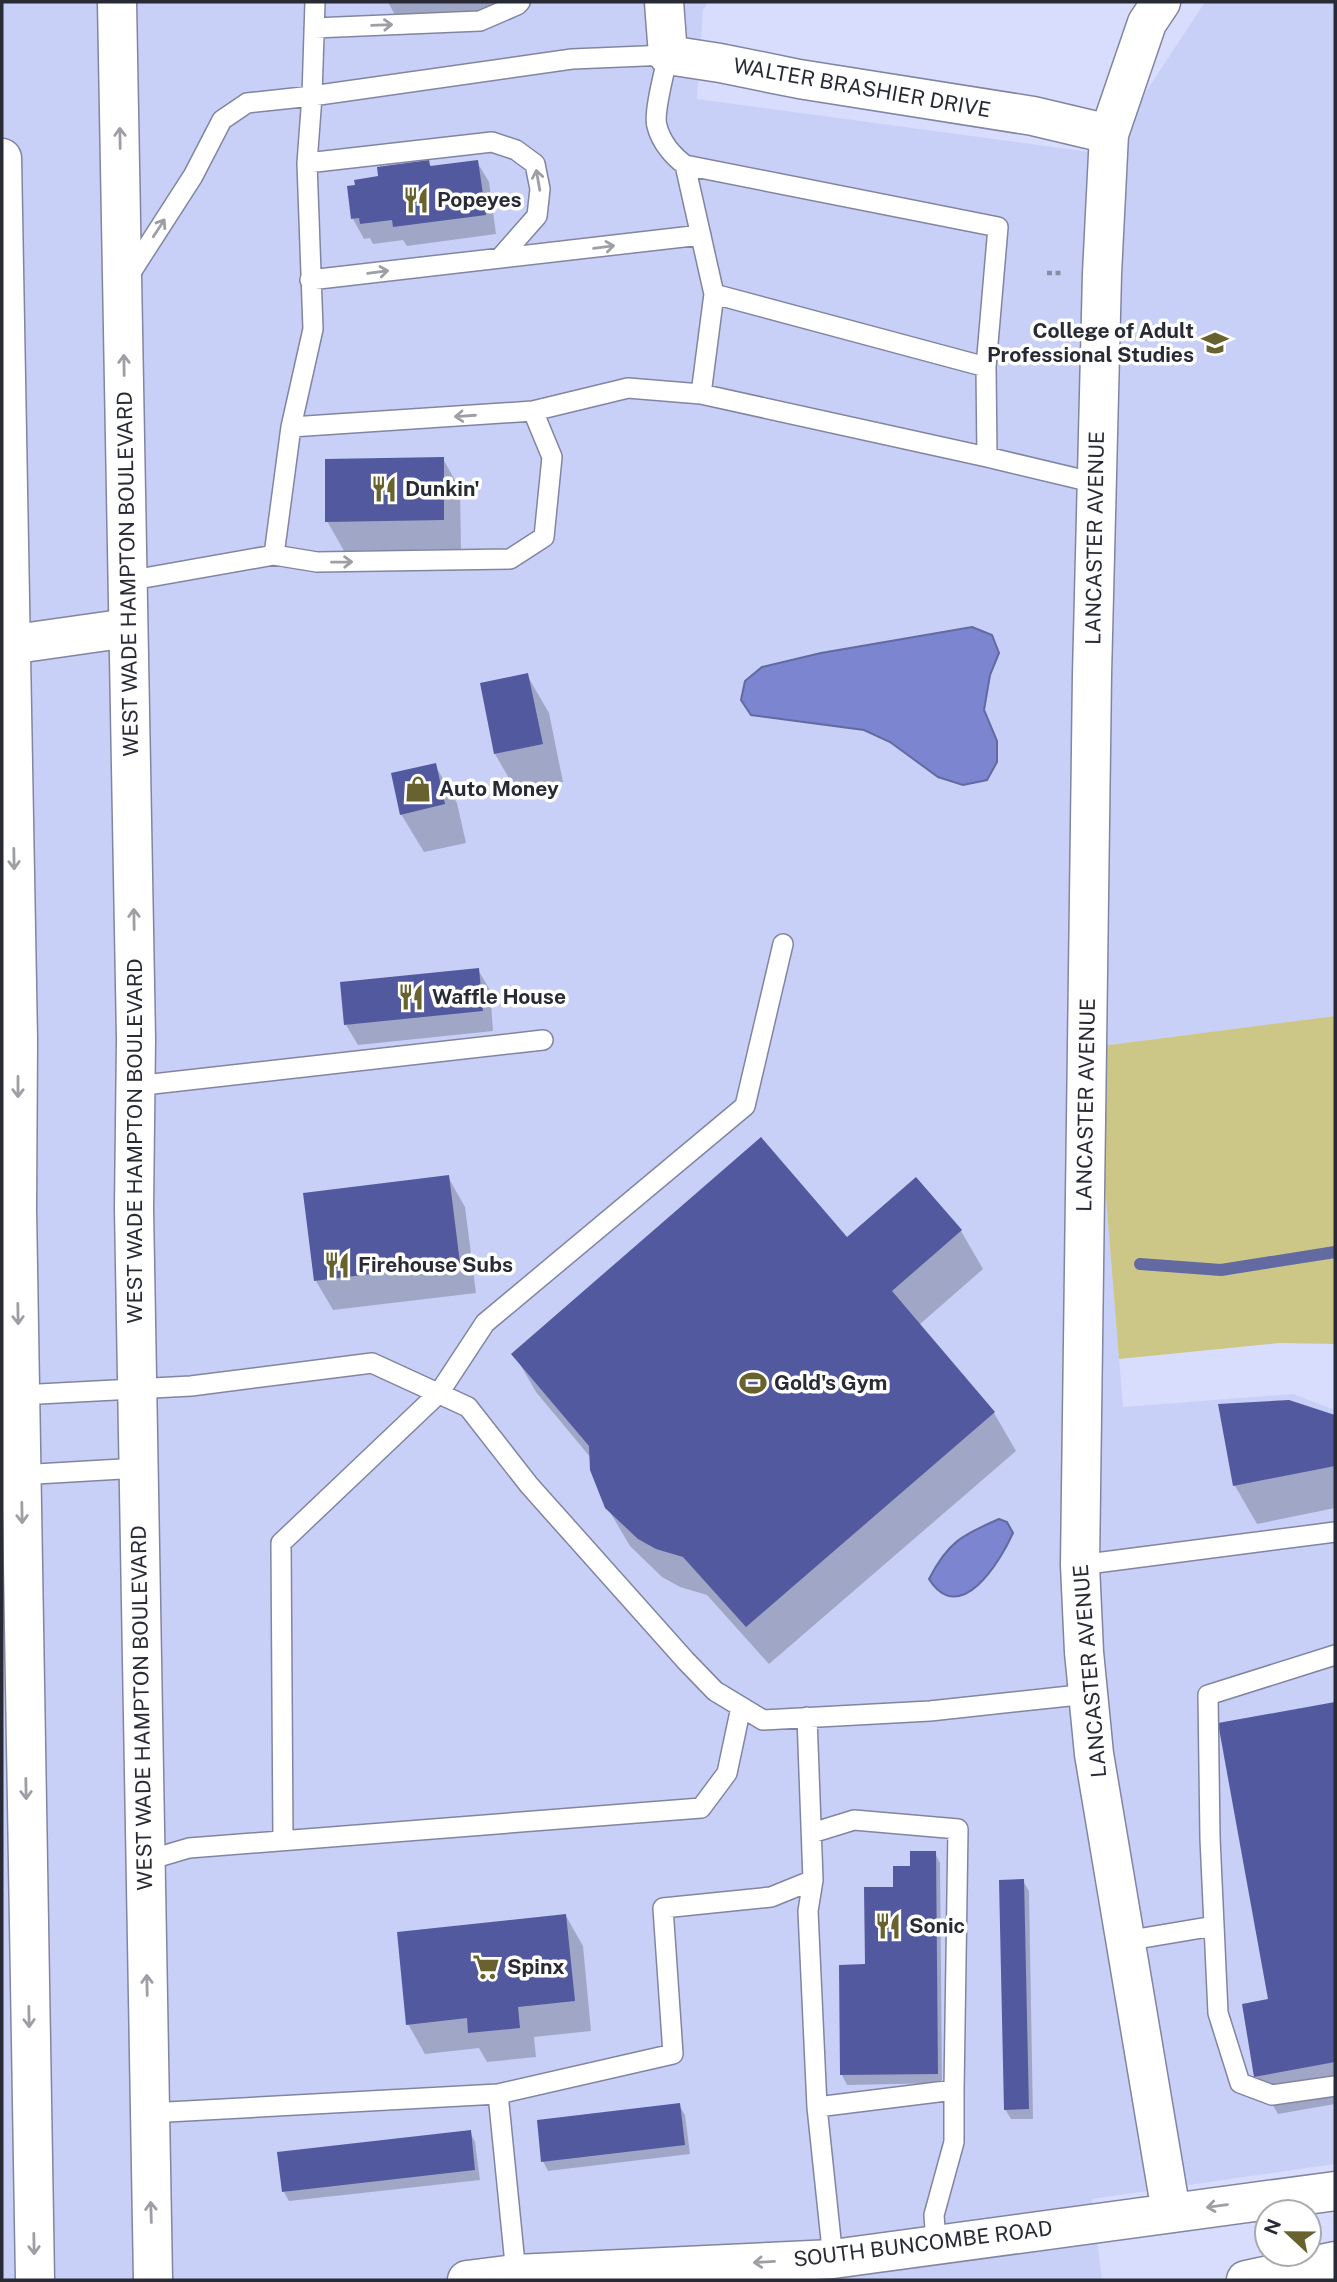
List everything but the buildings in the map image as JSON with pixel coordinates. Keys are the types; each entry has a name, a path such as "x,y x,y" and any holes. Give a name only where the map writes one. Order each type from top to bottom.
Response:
{"main road":[{"name":"WEST WADE HAMPTON BOULEVARD","path":"117,2 153,2280"},
{"path":"664,2 668,55"},
{"name":"LANCASTER AVENUE","path":"1161,2 1147,23 1109,134 1092,675 1080,1565 1095,1762 1171,2212"},
{"name":"WALTER BRASHIER DRIVE","path":"668,55 1033,116 1109,134"},
{"path":"2,158 10,1044 9,1210 20,1395 11,1475 14,1750 35,2280"},
{"path":"6,645 128,628"},
{"name":"SOUTH BUNCOMBE ROAD","path":"467,2280 516,2274 832,2259 1335,2191"},
{"path":"1245,2280 1335,2261"}],"lane":[{"path":"274,555 291,427 313,330 307,163 315,2"},
{"path":"314,29 480,21 520,2"},
{"path":"122,285 193,176 222,120 247,103 572,59 668,55 656,125 673,156 685,165 998,227 986,367 987,457"},
{"path":"307,163 492,142 516,150 535,164 540,189 537,216 500,258"},
{"path":"685,165 715,294 701,394"},
{"path":"310,280 701,235"},
{"path":"715,294 986,367"},
{"path":"291,427 533,411 628,388 701,394 1096,483"},
{"path":"127,581 274,555 317,562 510,559 544,537 552,457 533,411"},
{"path":"283,1839 281,1543 439,1393 485,1323 746,1106 783,944"},
{"path":"135,1086 543,1040"},
{"path":"20,1395 191,1386 372,1363 468,1407 529,1485 677,1651 715,1691 763,1720 930,1710 1088,1694"},
{"path":"11,1475 139,1468"},
{"path":"1080,1565 1335,1532"},
{"path":"1335,1654 1208,1695 1218,2013 1240,2082 1272,2095 1335,2086"},
{"path":"145,1861 189,1848 283,1839 701,1808 727,1773 741,1707"},
{"path":"807,1717 813,1880 808,1911 817,2107 832,2259"},
{"path":"812,1833 854,1820 958,1829 953,2019 954,2142 934,2215 936,2244"},
{"path":"149,2113 498,2094 673,2054 663,1908 771,1897 813,1880"},
{"path":"1125,1941 1214,1926"},
{"path":"817,2107 954,2090"},
{"path":"498,2094 516,2274"}],"path":[{"path":"1047,273 1063,273"}],"shaded area":[{"path":"2,2 708,2 703,10 697,99 1105,154 1205,2 1335,2 1335,1016 1094,1047 1123,1407 1293,1394 1335,1410 1335,2164 1092,2199 1102,2280 2,2280"},
{"path":"1335,1016 1335,1344 1279,1343 1119,1359 1094,1047"}],"water":[{"path":"972,627 992,635 999,653 990,675 984,710 997,741 997,762 987,780 963,785 938,777 890,742 864,730 751,715 741,700 745,681 762,667 821,653"},
{"path":"999,1519 1007,1522 1013,1533 989,1573 966,1594 953,1597 941,1592 929,1579 943,1556 966,1535"}],"waterway":[{"path":"1140,1264 1221,1270 1335,1252"}],"place":[{"name":"Popeyes","path":"416,200"},
{"name":"College of Adult Professional Studies","path":"1215,343"},
{"name":"Dunkin'","path":"384,489"},
{"name":"Auto Money","path":"418,789"},
{"name":"Waffle House","path":"411,997"},
{"name":"Firehouse Subs","path":"337,1265"},
{"name":"Gold's Gym","path":"753,1383"},
{"name":"Sonic","path":"888,1926"},
{"name":"Spinx","path":"486,1967"}]}
